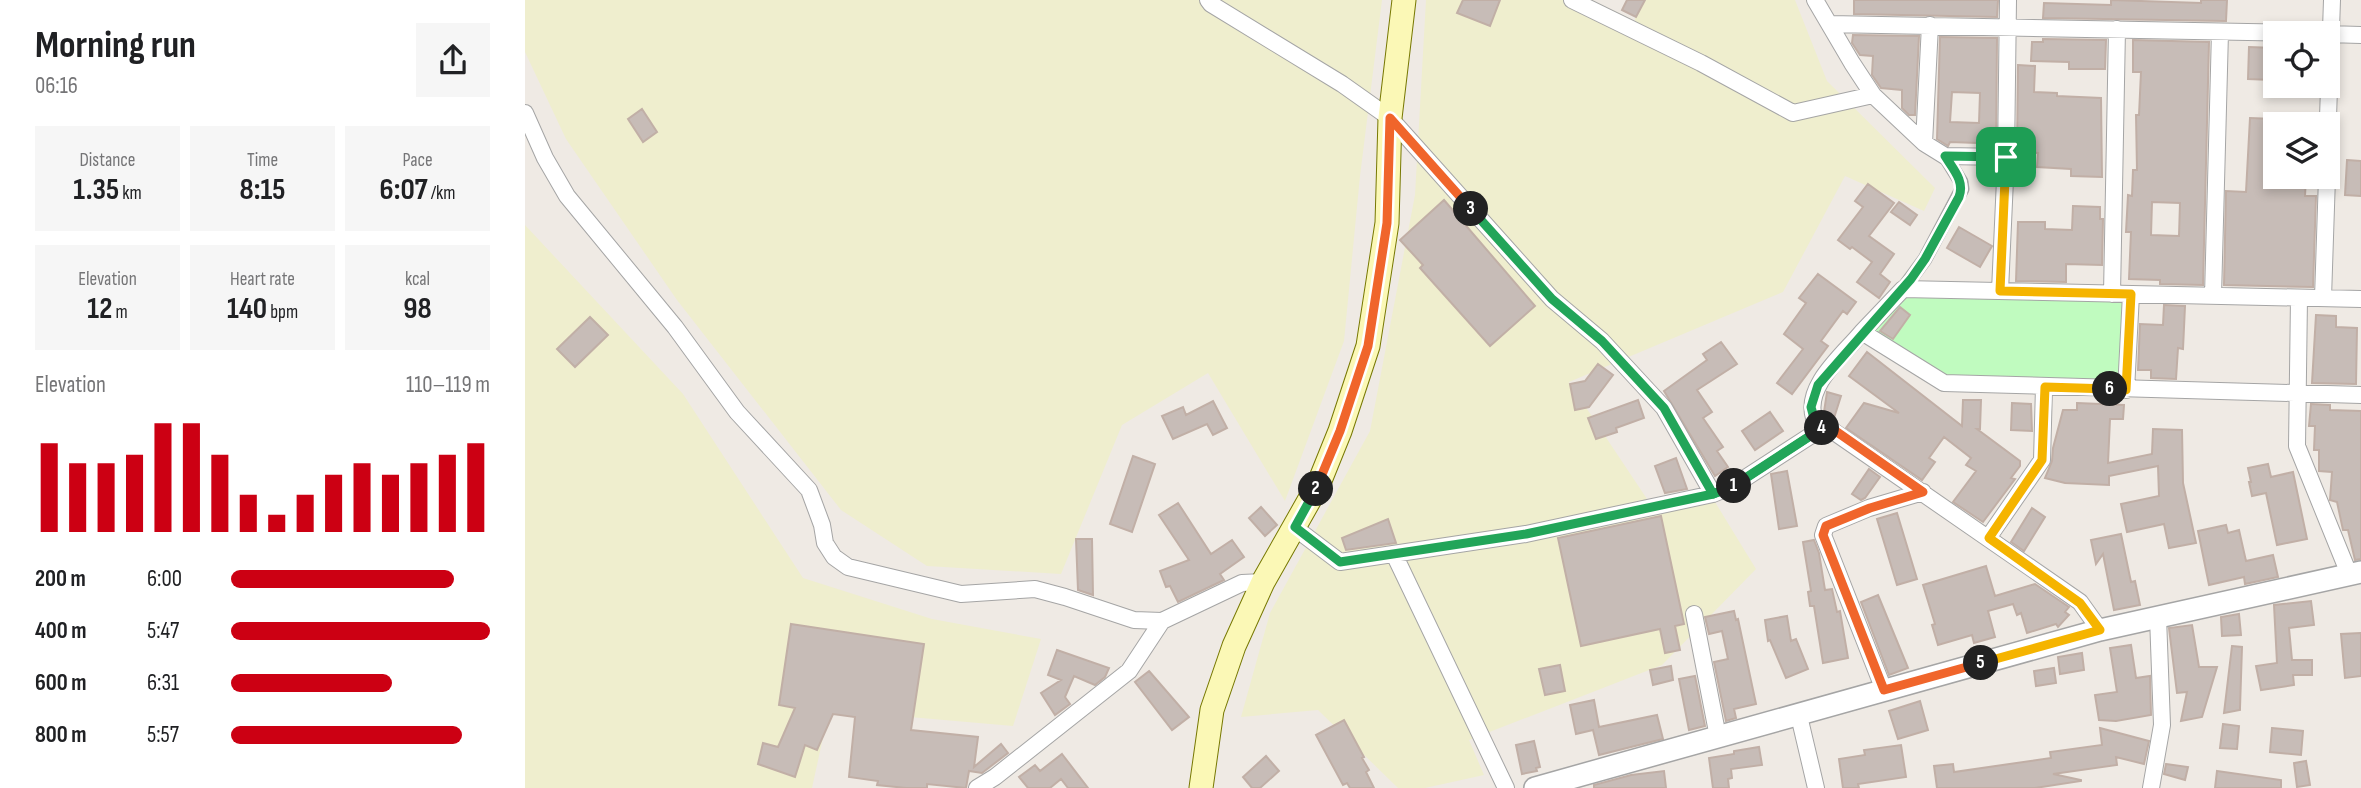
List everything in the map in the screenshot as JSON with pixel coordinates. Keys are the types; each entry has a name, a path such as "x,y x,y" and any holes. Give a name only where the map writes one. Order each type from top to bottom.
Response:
{"main road":[{"path":"1201,788 1212,710 1234,646 1263,582 1319,483 1340,431 1368,346 1387,223 1390,118 1404,0"}],"street":[{"path":"1208,0 1211,5 1342,84 1390,118 1552,299 1602,341 1664,408 1713,494"},
{"path":"1572,0 1700,63 1793,113 1873,95"},
{"path":"1815,0 1873,95 1924,143 1945,156 1961,182 1962,189 1925,259 1903,289 1862,332 1818,385 1811,407 1814,418 2080,603 2100,630"},
{"path":"2000,291 2006,157 2008,0"},
{"path":"2330,21 2332,0"},
{"path":"1830,24 2263,33"},
{"path":"1924,143 1930,25"},
{"path":"2112,294 2117,29"},
{"path":"2213,296 2220,32"},
{"path":"2340,34 2361,35"},
{"path":"525,113 545,158 567,196 675,327 737,412 809,490 817,507 825,543 834,556 848,568 961,594 1035,589 1134,620 1162,621 1242,583 1263,582"},
{"path":"1945,156 2006,157"},
{"path":"2323,298 2327,189"},
{"path":"1903,289 2361,299"},
{"path":"2126,390 2131,294"},
{"path":"1535,788 2100,630 2355,573 2297,446 2299,298"},
{"path":"1862,332 1944,383 2361,395"},
{"path":"1989,538 2042,460 2045,387"},
{"path":"1295,527 1340,562 1526,534 1713,494 1733,486 1827,425"},
{"path":"1884,690 1823,535 1826,526 1870,508 1923,492"},
{"path":"1394,554 1506,788"},
{"path":"1695,614 1718,737"},
{"path":"2151,788 2162,725 2158,617"},
{"path":"977,788 995,777 1129,671 1162,621"},
{"path":"1799,716 1817,788"}],"green space":[{"path":"525,0 1382,0 1360,176 1344,341 1285,501 1208,373 1122,425 1061,574 927,566 841,510 677,300 566,139 525,52"},
{"path":"1426,0 1592,0 1635,21 1635,0 1795,0 1827,81 1935,188 1924,211 1845,176 1783,292 1569,382 1653,508 1715,502 1756,569 1662,665 1469,740 1484,775 1425,788 1398,788 1318,710 1241,717 1270,613 1370,431 1415,195"},
{"path":"525,225 683,394 803,578 932,619 1041,639 1013,726 829,710 812,788 525,788"},
{"path":"1905,295 2124,300 2122,383 1946,377 1873,332"}],"building":[{"path":"1463,0 1500,0 1490,26 1457,13"},
{"path":"1627,0 1645,0 1636,17 1622,10"},
{"path":"1854,0 1998,0 1997,17 1854,14"},
{"path":"2111,0 2201,3 2201,0 2227,0 2226,21 2043,18 2044,3 2111,5"},
{"path":"1853,35 1919,36 1915,115 1909,115 1902,108 1902,90 1881,88 1872,75 1873,56 1860,55 1852,43"},
{"path":"1940,37 1997,38 1996,146 1950,142 1948,146 1937,139","holes":["1952,92 1980,93 1979,123 1950,122"]},
{"path":"2043,39 2106,40 2105,69 2069,69 2069,62 2031,61 2032,42 2043,42"},
{"path":"2133,40 2209,42 2203,285 2160,284 2160,280 2129,279 2131,232 2126,232 2128,195 2132,196 2133,170 2137,170 2136,115 2139,115 2141,72 2133,72","holes":["2152,202 2180,203 2179,236 2151,235"]},
{"path":"2249,47 2263,48 2263,80 2248,79"},
{"path":"2018,65 2035,66 2034,92 2101,98 2102,177 2071,176 2071,169 2037,167 2038,153 2017,152"},
{"path":"642,109 657,132 643,142 628,119"},
{"path":"2250,118 2263,119 2263,189 2305,189 2305,196 2316,196 2313,287 2224,285 2226,191 2246,192"},
{"path":"2347,160 2361,161 2361,196 2345,195"},
{"path":"1868,184 1894,203 1869,236 1894,254 1880,274 1890,282 1879,298 1857,282 1872,262 1838,240 1863,207 1855,201"},
{"path":"1444,200 1535,306 1490,346 1420,268 1423,265 1400,240"},
{"path":"1899,202 1917,215 1910,225 1891,212"},
{"path":"2073,206 2100,207 2100,219 2103,219 2102,265 2066,264 2066,282 2016,281 2018,222 2045,222 2045,229 2072,230"},
{"path":"1959,227 1992,246 1980,267 1947,248"},
{"path":"1818,274 1856,302 1847,314 1843,311 1821,341 1828,346 1792,394 1777,383 1803,349 1784,334 1806,303 1799,298"},
{"path":"2164,305 2185,306 2183,349 2178,348 2176,379 2151,378 2151,370 2138,370 2140,324 2163,325"},
{"path":"1900,307 1910,315 1893,339 1880,331"},
{"path":"2316,315 2336,316 2336,327 2357,328 2356,384 2312,383"},
{"path":"590,317 608,335 575,367 557,349"},
{"path":"1721,342 1737,364 1697,390 1712,412 1703,418 1723,447 1717,451 1728,467 1715,476 1664,391 1707,360 1703,354"},
{"path":"1867,352 1962,426 1963,400 1981,400 1980,429 1977,429 2020,461 2020,466 2011,478 2015,479 1983,522 1953,502 1976,471 1966,465 1971,458 1944,437 1929,458 1935,462 1922,480 1846,428 1864,403 1899,413 1849,376"},
{"path":"1598,364 1613,375 1589,407 1575,410 1570,384 1585,381"},
{"path":"1827,392 1841,396 1834,418 1824,412"},
{"path":"1638,400 1644,418 1596,439 1588,418"},
{"path":"1213,401 1227,428 1213,435 1207,424 1173,439 1162,416 1183,407 1186,415"},
{"path":"2012,403 2031,404 2032,431 2011,430"},
{"path":"2077,403 2124,405 2123,419 2110,419 2108,463 2152,454 2153,429 2182,430 2183,483 2196,543 2169,548 2164,524 2127,532 2121,504 2159,496 2158,466 2109,476 2109,485 2065,483 2045,478 2052,461 2063,410 2077,410"},
{"path":"2311,404 2330,405 2330,410 2361,411 2361,559 2355,560 2348,530 2343,530 2337,502 2330,500 2332,472 2319,471 2319,450 2314,450 2315,426 2309,426"},
{"path":"1770,412 1783,431 1755,450 1742,431"},
{"path":"1133,456 1155,464 1132,532 1110,524"},
{"path":"1676,458 1687,489 1665,493 1655,466"},
{"path":"2268,464 2271,477 2293,472 2307,539 2277,545 2266,493 2252,496 2249,482 2248,468"},
{"path":"1869,469 1880,477 1861,500 1852,494"},
{"path":"1787,471 1797,526 1779,529 1771,474"},
{"path":"1178,503 1211,554 1232,540 1244,557 1220,574 1224,580 1178,602 1170,586 1166,587 1160,571 1189,560 1159,515"},
{"path":"1261,507 1277,525 1265,536 1249,518"},
{"path":"2032,508 2045,517 2024,551 2011,542"},
{"path":"1897,513 1917,579 1897,585 1877,519"},
{"path":"1661,516 1684,624 1675,626 1680,650 1665,653 1660,629 1581,646 1558,538"},
{"path":"1388,519 1396,543 1346,550 1342,538"},
{"path":"2226,525 2228,533 2239,530 2246,561 2273,555 2278,577 2245,584 2244,577 2209,585 2198,531"},
{"path":"2121,534 2131,582 2135,581 2140,605 2114,610 2103,554 2096,564 2091,540"},
{"path":"1076,539 1092,539 1093,595 1078,590"},
{"path":"1814,540 1825,590 1832,589 1837,612 1840,611 1848,658 1823,663 1814,606 1810,606 1808,592 1811,591 1803,542"},
{"path":"1986,566 1995,596 2035,584 2069,607 2065,612 2069,615 2058,627 2056,624 2027,633 2021,613 2017,615 2013,604 1988,611 1995,637 1974,643 1972,635 1938,645 1932,625 1935,624 1923,585"},
{"path":"1878,595 1908,668 1889,675 1861,602"},
{"path":"2311,601 2314,625 2289,628 2292,660 2312,660 2312,675 2293,675 2294,685 2261,690 2256,666 2277,663 2274,605"},
{"path":"1734,611 1756,704 1734,709 1736,718 1726,721 1714,662 1728,659 1722,631 1709,634 1705,617"},
{"path":"2239,614 2241,635 2222,636 2221,617"},
{"path":"1787,616 1791,641 1796,639 1808,669 1786,678 1770,640 1768,641 1765,620"},
{"path":"791,624 924,644 911,730 978,737 974,767 1001,744 1008,753 982,773 969,771 966,788 927,784 927,788 877,785 878,781 849,777 855,717 833,714 817,750 805,745 795,777 758,764 763,743 778,747 795,708 779,705"},
{"path":"2192,625 2199,667 2217,667 2202,717 2181,721 2187,692 2177,693 2169,628"},
{"path":"2361,633 2361,676 2345,678 2341,634"},
{"path":"2131,645 2136,678 2150,676 2151,715 2116,721 2099,720 2095,695 2117,692 2110,648"},
{"path":"2232,646 2242,647 2240,710 2224,713"},
{"path":"1057,650 1109,668 1105,677 1095,685 1074,676 1065,697 1070,704 1055,715 1041,693 1061,680 1048,675"},
{"path":"2082,653 2084,670 2060,674 2058,657"},
{"path":"1560,665 1565,691 1545,695 1539,669"},
{"path":"1671,666 1673,680 1653,685 1650,670"},
{"path":"2054,668 2056,683 2036,686 2034,671"},
{"path":"1149,671 1189,717 1172,730 1135,682"},
{"path":"1695,676 1705,726 1689,730 1679,679"},
{"path":"1594,700 1599,727 1657,715 1663,739 1599,755 1593,730 1576,734 1570,705"},
{"path":"1920,701 1928,730 1898,739 1889,711"},
{"path":"1344,720 1364,757 1362,758 1369,770 1366,772 1374,788 1350,788 1347,783 1343,785 1316,735"},
{"path":"2223,724 2239,726 2237,749 2220,748"},
{"path":"2100,728 2149,741 2144,764 2116,757 2117,765 2053,774 2081,781 2035,788 1937,788 1934,766 1953,764 1954,772 2051,758 2050,752 2102,745"},
{"path":"2272,728 2303,731 2301,755 2270,752"},
{"path":"1534,741 1540,767 1536,768 1537,771 1522,774 1516,745"},
{"path":"1901,745 1906,777 1858,784 1859,788 1843,788 1839,759 1865,755 1864,750"},
{"path":"1759,747 1762,765 1731,769 1729,788 1713,788 1709,758"},
{"path":"1062,754 1088,788 1068,788 1061,779 1050,788 1028,788 1019,777 1035,765 1040,771"},
{"path":"1266,756 1279,771 1260,788 1252,788 1243,777"},
{"path":"2306,761 2310,785 2297,787 2294,763"},
{"path":"2166,764 2188,767 2185,780 2164,774"},
{"path":"1664,771 1666,788 1594,788 1594,785 1631,775"},
{"path":"2217,771 2281,780 2281,788 2215,788"}],"route":[{"path":"2006,157 1945,156 1961,182 1959,197 1911,279 1818,385 1811,407 1814,418 1827,425 1733,486 1713,494 1526,534 1340,562 1295,527 1319,483 1340,431 1368,346 1387,223 1390,118 1552,299 1602,341 1664,408 1713,494 1733,486 1780,456 1827,425 1923,492 1870,508 1826,526 1823,535 1884,690 2100,630 2080,603 1989,538 2042,460 2045,387 2126,390 2131,294 2000,291 2006,157"}]}
